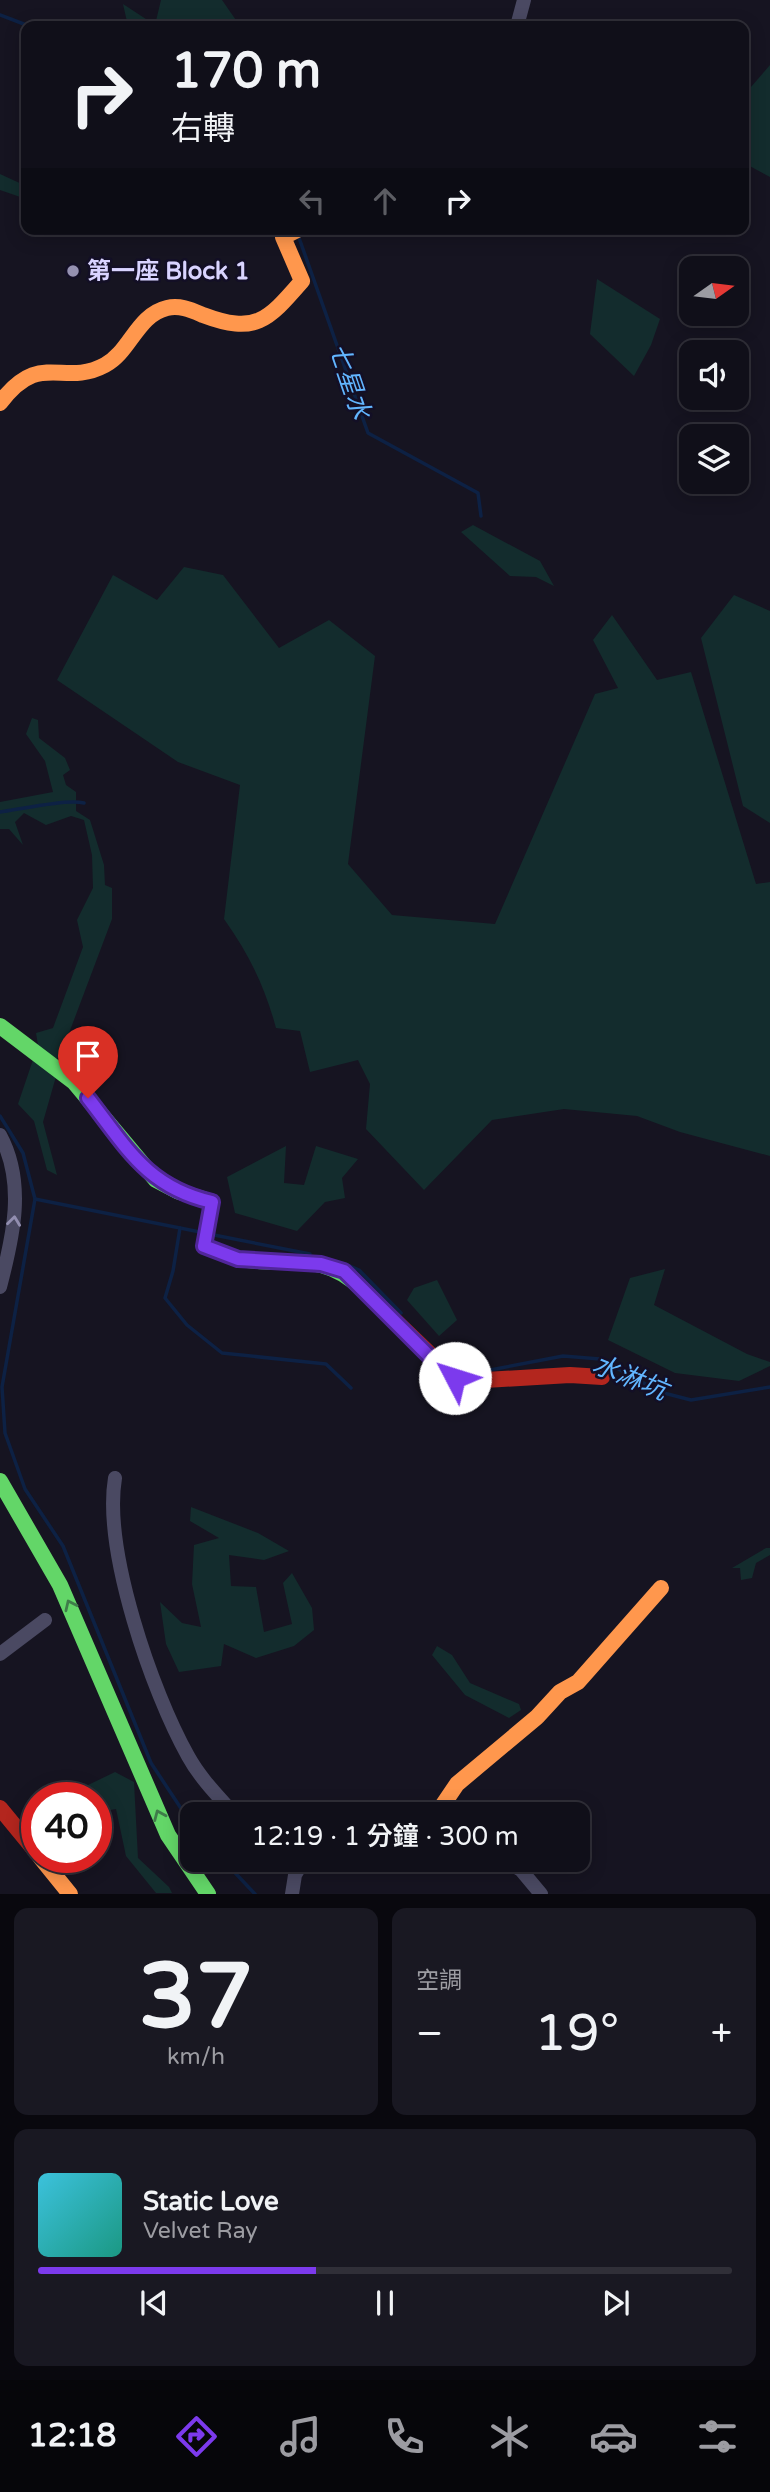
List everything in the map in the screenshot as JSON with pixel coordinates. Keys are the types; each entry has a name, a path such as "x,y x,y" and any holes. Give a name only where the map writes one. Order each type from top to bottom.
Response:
{"street":[{"path":"518,21 524,0"},
{"path":"0,403 8,391 34,374 104,366 118,356 150,316 164,308 182,307 232,326 249,327 261,323 302,281 283,236 285,235"},
{"path":"0,1026 74,1082 156,1180 186,1195 212,1202 204,1246 238,1259 321,1264 344,1271 446,1373 455,1378 469,1381 570,1375 602,1377"},
{"path":"0,1135 11,1163 16,1203 10,1250 0,1287"},
{"path":"116,1478 113,1522 137,1632 187,1755 225,1802"},
{"path":"0,1481 61,1585 168,1835 208,1894"},
{"path":"445,1802 457,1784 537,1717 560,1692 578,1682 661,1588"},
{"path":"0,1654 45,1620"},
{"path":"0,1808 21,1834"},
{"path":"523,1872 541,1894"},
{"path":"52,1873 69,1894"}],"green space":[{"path":"161,0 222,0 237,21 156,21"},
{"path":"123,4 149,21 127,21"},
{"path":"770,65 770,177 749,166 749,89"},
{"path":"0,174 21,184 21,197 0,190"},
{"path":"597,279 660,319 651,345 634,376 590,334"},
{"path":"473,525 540,561 554,586 536,577 510,576 461,532"},
{"path":"184,567 223,575 279,648 329,620 375,656 348,864 392,915 495,924 595,694 618,688 593,640 612,615 657,680 691,672 756,884 770,882 770,1156 680,1132 637,1116 564,1109 492,1120 424,1190 366,1129 370,1084 358,1060 310,1072 300,1031 276,1028 255,971 224,919 240,785 178,762 57,680 113,575 157,600"},
{"path":"734,595 770,611 770,823 743,806 701,638"},
{"path":"32,718 38,720 39,738 65,758 70,770 63,775 66,785 76,792 76,811 90,820 104,865 105,885 112,888 112,919 60,1057 50,1061 57,1073 43,1122 57,1175 47,1170 34,1121 18,1104 38,1045 36,1033 53,1028 83,947 77,920 93,888 92,855 84,820 71,816 46,825 24,813 15,822 23,845 9,829 0,829 0,802 53,792 45,761 26,734"},
{"path":"286,1146 284,1183 304,1185 316,1146 358,1159 342,1178 345,1198 325,1202 297,1231 235,1213 227,1177"},
{"path":"665,1269 654,1305 747,1354 770,1362 770,1366 739,1381 675,1373 608,1340 630,1278"},
{"path":"437,1280 457,1320 439,1336 407,1300 414,1288"},
{"path":"191,1507 258,1533 289,1551 264,1560 229,1555 231,1586 256,1587 264,1632 292,1624 283,1583 292,1573 312,1608 314,1630 294,1646 256,1658 224,1644 221,1666 179,1672 166,1644 160,1602 182,1623 201,1627 192,1584 194,1545 219,1538 190,1521"},
{"path":"770,1548 770,1555 756,1563 752,1578 741,1580 740,1568 732,1568"},
{"path":"437,1646 452,1655 470,1683 519,1704 521,1710 509,1718 465,1695 432,1655"},
{"path":"115,1772 134,1782 138,1858 172,1893 156,1893 126,1856 116,1809 112,1810 112,1782 94,1782"}],"waterway":[{"name":"七星水","path":"0,15 21,23"},
{"name":"七星水","path":"298,235 368,433 478,493 481,516"},
{"path":"0,812 55,803 84,803"},
{"path":"0,1116 23,1153 35,1199 2,1387 5,1433 25,1489 63,1546 151,1763 180,1807"},
{"name":"水淋坑","path":"35,1199 200,1232"},
{"path":"180,1228 173,1271 165,1298 187,1325 222,1353 326,1364 351,1388"},
{"name":"水淋坑","path":"214,1235 310,1254"},
{"name":"水淋坑","path":"350,1266 359,1270 401,1313"},
{"name":"水淋坑","path":"490,1370 563,1356 600,1359 660,1392 691,1400 770,1387"},
{"name":"水淋坑","path":"454,1364 476,1372"},
{"path":"234,1872 255,1894"}],"traffic: fast":[{"path":"0,1026 74,1082 156,1180 177,1191 212,1202 204,1246 240,1259 319,1264 347,1277 362,1289"},
{"path":"0,1481 60,1585 168,1835 208,1894"}],"traffic: slow":[{"path":"0,403 15,387 40,373 76,373 105,365 121,352 148,318 167,308 185,308 236,324 260,320 280,306 302,281 283,237 287,235"},
{"path":"445,1802 457,1784 537,1717 560,1692 578,1682 661,1588"},
{"path":"53,1873 70,1894"}],"traffic: jam":[{"path":"362,1289 455,1378 469,1381 570,1375 602,1377"},
{"path":"0,1808 21,1834"}],"place":[{"name":"第一座 Block 1","path":"73,271"}],"route":[{"path":"88,1098 156,1180 177,1191 212,1202 204,1246 238,1259 286,1264 321,1264 344,1271 354,1278 446,1373 455,1378"}]}
